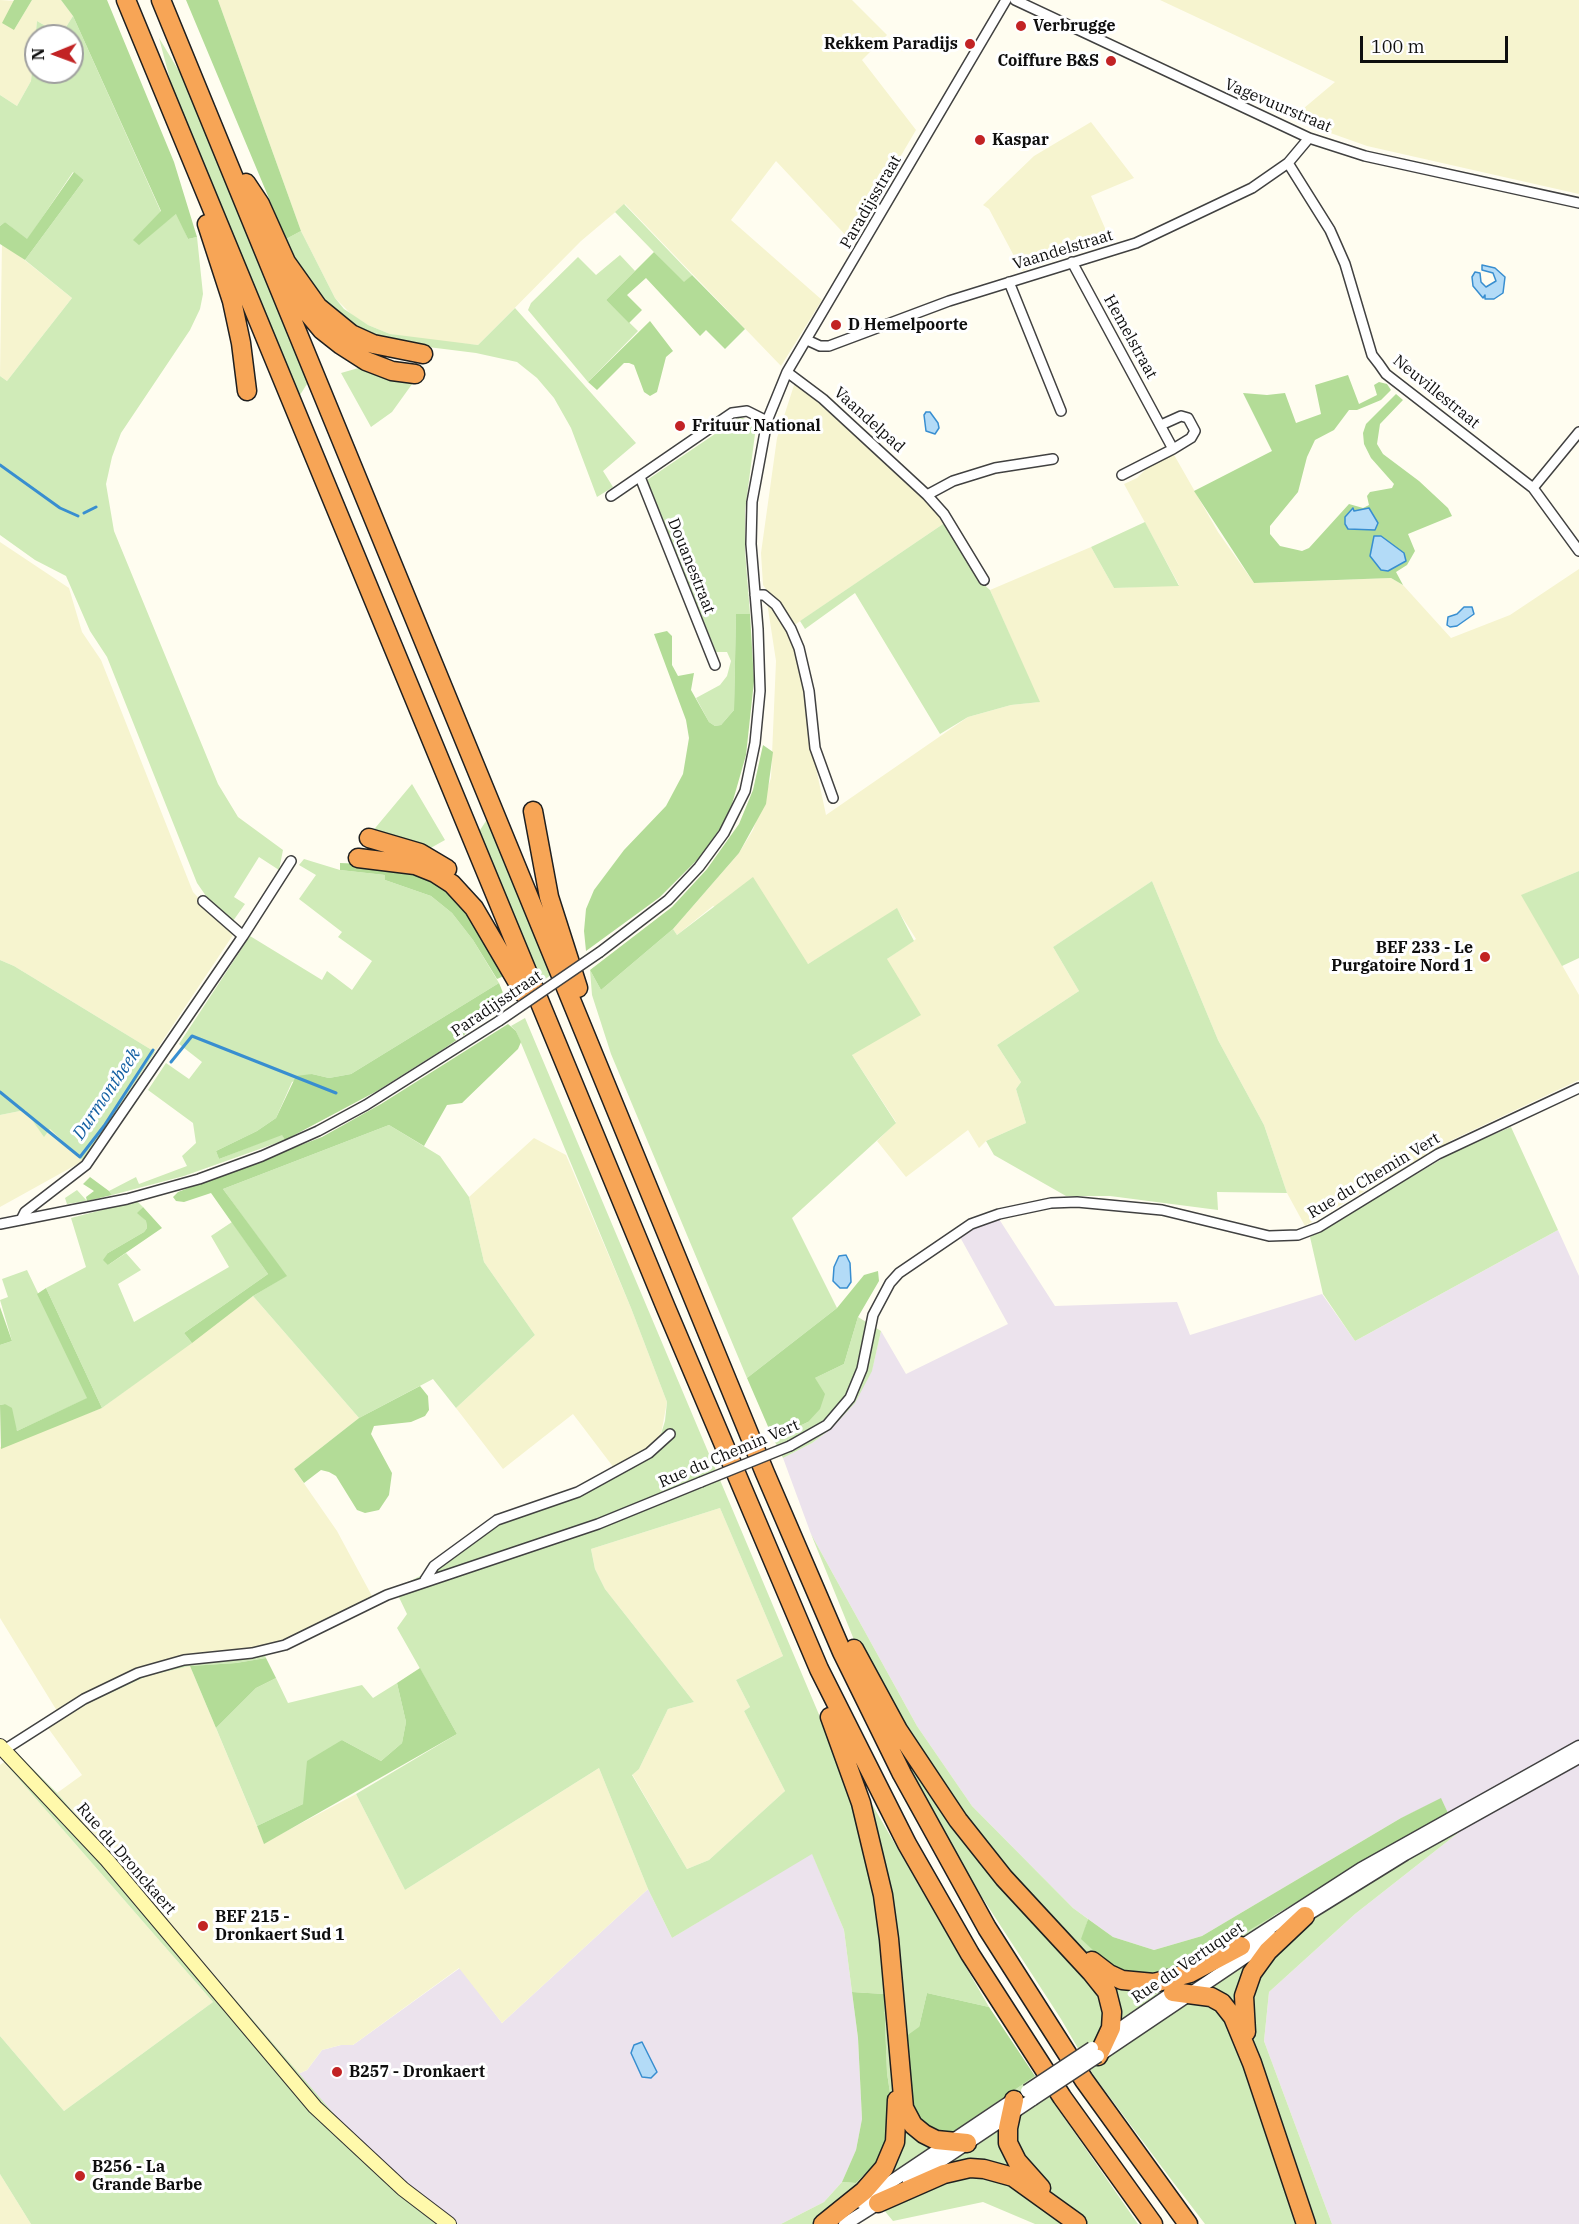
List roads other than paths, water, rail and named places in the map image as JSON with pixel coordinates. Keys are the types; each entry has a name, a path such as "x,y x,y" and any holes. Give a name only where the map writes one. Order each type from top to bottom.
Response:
{"highway":[{"path":"126,0 789,1602 870,1774 943,1909 1042,2068 1153,2224"},
{"path":"161,0 779,1508 867,1705 967,1893 1029,1996 1084,2080 1188,2224"},
{"path":"189,152 205,218 232,301 241,344 247,391"},
{"path":"231,170 246,183 260,204 286,262 318,307 351,334 373,344 423,354"},
{"path":"246,183 283,272 302,306 322,330 366,362 392,371 416,374"},
{"path":"533,811 540,860 552,906 568,960 608,1071 615,1107"},
{"path":"369,838 420,853 458,877 477,900 513,959 544,1037 576,1089"},
{"path":"358,858 415,865 435,873 452,884 474,908 508,961 532,1006"},
{"path":"779,1508 805,1549 870,1681 916,1760 981,1850 1107,1992 1112,2012 1108,2037 1095,2052"},
{"path":"789,1602 800,1643 853,1778 870,1839 887,1924 906,2114 913,2125 924,2134 958,2143"},
{"path":"1252,2063 1244,2013 1248,1980 1268,1951 1305,1916"},
{"path":"1041,1918 1109,1974 1136,1982 1154,1983 1182,1976 1241,1946"},
{"path":"1182,1993 1211,1997 1227,2008 1252,2063 1306,2224"},
{"path":"824,2224 869,2186 891,2155 898,2116 895,2018"},
{"path":"1021,2101 1008,2143 1017,2161 1034,2182 1078,2223"},
{"path":"878,2203 944,2174 984,2169 1012,2178 1078,2223"}],"main road":[{"name":"Rue du Dronckaert","path":"2,1748 100,1852 340,2139 386,2184 437,2224"},
{"name":"Rue du Dronckaert","path":"315,2107 403,2189 449,2224"}],"street":[{"name":"Paradijsstraat","path":"0,1224 127,1199 199,1179 261,1156 318,1131 366,1105 499,1021 600,952 668,900 699,867 724,833 738,807 751,768 760,691 751,544 752,502 767,421 787,372 1006,0"},
{"name":"Vagevuurstraat","path":"1015,0 1309,138 1365,156 1579,203"},
{"name":"Vaandelstraat","path":"807,340 820,346 829,346 1009,282 1136,243 1228,201 1288,163 1309,138"},
{"name":"Neuvillestraat","path":"1288,163 1330,230 1345,264 1372,355 1378,364 1386,374 1533,488 1579,551"},
{"name":"Hemelstraat","path":"1072,262 1173,449"},
{"path":"1009,282 1061,411"},
{"name":"Vaandelpad","path":"787,372 823,399 927,495 944,514 984,580"},
{"path":"610,496 732,413 747,411 767,421"},
{"path":"1122,475 1191,438 1195,430 1188,418 1181,416 1161,425"},
{"path":"1533,488 1579,432"},
{"path":"927,495 953,481 995,468 1053,459"},
{"name":"Douanestraat","path":"640,477 715,665"},
{"path":"755,595 764,595 776,605 791,629 799,648 809,692 815,748 833,798"},
{"path":"21,1220 26,1212 86,1165 243,936 291,861"},
{"path":"203,901 243,936"},
{"name":"Rue du Chemin Vert","path":"2,1748 118,1680 175,1662 243,1655 277,1648 378,1599 425,1581 598,1524 790,1446 827,1425 850,1398 862,1369 873,1315 890,1283 899,1273 971,1224 999,1214 1051,1203 1077,1202 1162,1210 1269,1236 1298,1235 1319,1227 1438,1154 1579,1088"},
{"name":"Rue du Chemin Vert","path":"425,1581 434,1566 497,1520 578,1492 649,1453 662,1444 669,1434"},
{"name":"Rue du Vertuquet","path":"824,2224 958,2143 1182,1993 1241,1946 1360,1869 1579,1747"},
{"name":"Rue du Vertuquet","path":"1108,2037 1405,1854 1579,1757"},
{"name":"Rue du Vertuquet","path":"845,2224 878,2203 958,2143"}],"water":[{"path":"1482,265 1495,268 1505,277 1503,293 1494,299 1485,299 1485,295 1483,298 1473,286 1472,277 1475,272 1480,273 1481,282 1486,287 1496,281 1493,273 1482,270"},
{"path":"930,412 938,423 939,428 935,434 926,431 924,415"},
{"path":"1353,508 1354,511 1369,508 1378,523 1375,530 1348,529 1345,517"},
{"path":"1374,536 1381,536 1404,553 1406,561 1388,571 1381,570 1370,556"},
{"path":"1464,607 1472,607 1474,614 1457,626 1447,625 1448,617 1457,614"},
{"path":"846,1255 850,1263 851,1282 847,1288 840,1288 833,1281 834,1267 839,1256"},
{"path":"642,2042 657,2072 651,2078 642,2077 631,2053 634,2045"}],"waterway":[{"path":"0,465 60,508 78,516"},
{"path":"84,513 96,507"},
{"name":"Durmontbeek","path":"171,1062 192,1036 336,1093"},
{"name":"Durmontbeek","path":"0,1092 80,1157 104,1126 153,1050"}],"place":[{"name":"Verbrugge","path":"1021,26"},
{"name":"Rekkem Paradijs","path":"970,44"},
{"name":"Coiffure B&S","path":"1111,61"},
{"name":"Kaspar","path":"980,140"},
{"name":"D Hemelpoorte","path":"836,325"},
{"name":"Frituur National","path":"680,426"},
{"name":"BEF 233 - Le Purgatoire Nord 1","path":"1485,957"},
{"name":"BEF 215 - Dronkaert Sud 1","path":"203,1926"},
{"name":"B257 - Dronkaert","path":"337,2072"},
{"name":"B256 - La Grande Barbe","path":"80,2176"}]}
